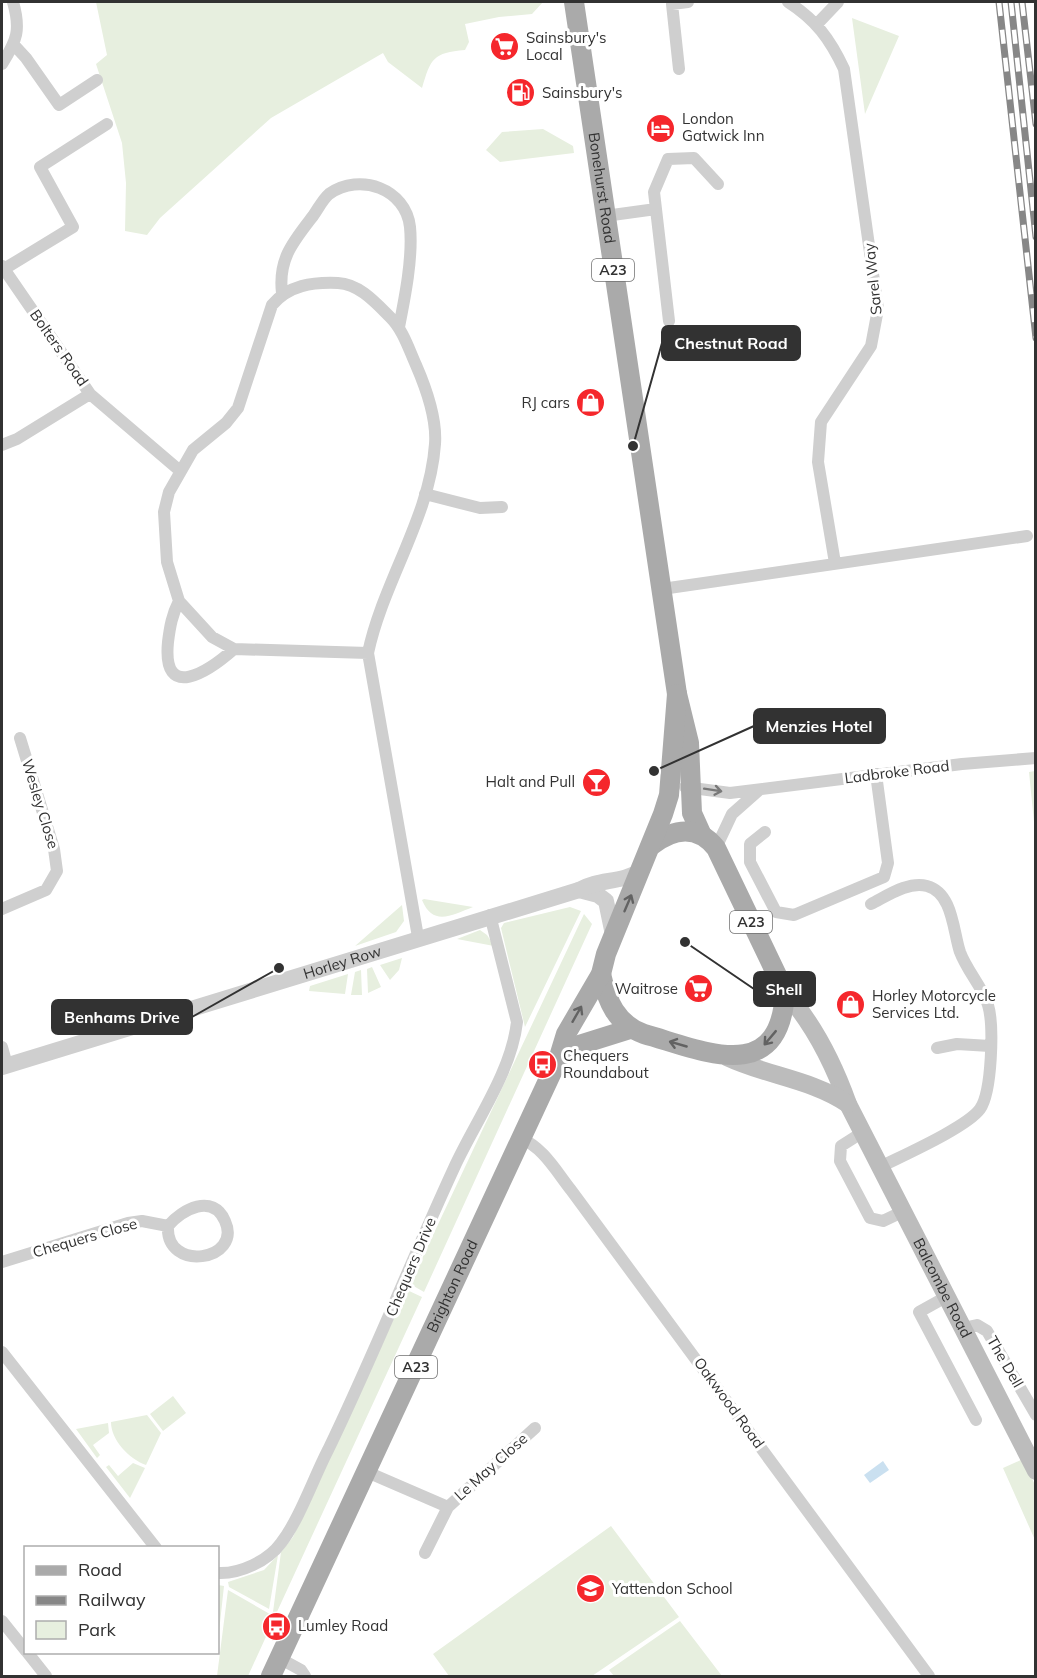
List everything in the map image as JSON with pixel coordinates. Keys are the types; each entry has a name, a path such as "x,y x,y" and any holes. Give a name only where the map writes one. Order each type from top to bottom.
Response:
{"main road":[{"name":"Bonehurst Road","path":"574,2 677,694 689,743 692,813 701,833"},
{"name":"Bonehurst Road","path":"652,845 669,795 677,694"},
{"path":"652,845 661,838 678,831 701,833"},
{"name":"Balcombe Road","path":"701,833 716,848 785,992 799,1008 829,1061 848,1104 882,1166 946,1298 1035,1471"},
{"name":"Brighton Road","path":"271,1677 559,1058 566,1034 601,974 613,935 652,845"},
{"path":"601,974 606,996 614,1012 630,1029 812,1085 831,1092 848,1104"},
{"path":"727,1057 744,1055 761,1047 770,1039 784,1012 785,992"},
{"path":"559,1058 586,1042 630,1029"},
{"path":"812,1085 822,1076 829,1061"}],"street":[{"path":"2,64 14,45 19,23 13,2"},
{"path":"679,69 672,4 688,2"},
{"name":"Sarel Way","path":"788,2 818,23 833,45 844,69 878,309 872,346 821,422 818,462 835,563"},
{"path":"818,23 838,2"},
{"path":"14,45 26,58 59,105 97,80"},
{"path":"3,268 73,227 40,167 106,124"},
{"path":"669,321 654,192 668,159 694,158 717,184"},
{"path":"282,293 280,275 290,244 329,195 349,186 378,186 398,198 410,225 405,296 399,327"},
{"path":"605,216 656,209"},
{"name":"Bolters Road","path":"3,268 90,394 179,470"},
{"path":"368,653 234,649 212,637 179,602 167,562 164,512 179,470 193,450 226,423 238,408 272,306 282,293 313,282 349,284 374,301 399,327 427,390 435,442 425,494 374,624 368,653 418,937"},
{"path":"2,445 18,439 90,394"},
{"path":"425,494 480,508 502,507"},
{"path":"662,589 1027,536"},
{"path":"179,602 171,618 166,663 173,673 185,678 211,670 234,649"},
{"name":"Wesley Close","path":"2,909 46,890 57,871 54,849 20,738"},
{"name":"Ladbroke Road","path":"669,795 683,787 730,793 876,774 1035,758"},
{"path":"765,832 750,844 750,862 776,912 794,915 884,877 888,863 876,774"},
{"path":"716,848 732,814 759,790"},
{"name":"Horley Row","path":"4,1066 418,937 579,890 590,883 628,879 642,870"},
{"path":"871,904 908,886 926,886 940,895 953,920 962,955 988,1008 990,1046 990,1084 982,1106 975,1115 882,1166"},
{"path":"579,890 598,895 606,901 613,935"},
{"name":"Chequers Drive","path":"219,1573 243,1569 267,1558 287,1534 353,1397 454,1167 501,1072 516,1036 517,1022 490,915"},
{"path":"937,1048 957,1044 990,1046"},
{"path":"2,1047 4,1066"},
{"path":"863,1132 841,1146 840,1161 870,1218 883,1221 904,1211"},
{"name":"Oakwood Road","path":"520,1138 531,1143 540,1151 571,1190 929,1677"},
{"path":"208,1206 218,1210 224,1218 227,1233 225,1242 218,1251 206,1256 190,1256 172,1243 168,1226 182,1211 208,1206"},
{"name":"Chequers Close","path":"2,1262 128,1223 142,1221 168,1226"},
{"path":"946,1298 919,1312 975,1420"},
{"name":"The Dell","path":"963,1328 977,1325 987,1331 1035,1415"},
{"path":"2,1352 154,1546"},
{"name":"Le May Close","path":"425,1553 448,1507 535,1428"},
{"name":"Le May Close","path":"367,1472 448,1507"},
{"path":"2,1620 24,1649"},
{"path":"28,1654 46,1677"},
{"path":"279,1658 301,1670 305,1677"}],"green space":[{"path":"96,2 543,2 532,14 499,17 465,24 469,42 465,50 446,53 435,59 428,70 422,88 388,62 383,53 271,118 160,218 147,235 125,231 126,183 122,143 96,64 107,55"},
{"path":"852,18 899,36 865,114"},
{"path":"543,129 573,146 574,153 500,162 486,150 502,132"},
{"path":"1036,771 1035,832 1029,772"},
{"path":"422,900 473,907 444,917 432,914"},
{"path":"402,905 404,921 396,932 355,946"},
{"path":"570,907 581,911 525,1027 501,928 504,923"},
{"path":"584,914 592,924 424,1292 410,1284"},
{"path":"480,930 487,935 494,946 457,939"},
{"path":"402,958 399,970 390,980 380,965"},
{"path":"372,967 381,987 368,993 367,969"},
{"path":"361,970 362,995 351,995 355,972"},
{"path":"348,974 345,994 309,991 310,986"},
{"path":"407,1290 422,1297 276,1614 273,1612 281,1552 293,1537"},
{"path":"173,1396 186,1413 163,1431 150,1414"},
{"path":"147,1415 161,1433 146,1465 127,1454 122,1448 114,1435 111,1422"},
{"path":"108,1423 109,1433 93,1445 100,1455 97,1458 76,1429"},
{"path":"1023,1459 1035,1485 1035,1540 1003,1468"},
{"path":"133,1463 145,1468 130,1498 106,1467 109,1465 118,1476"},
{"name":"Yattendon School","path":"611,1526 679,1617 592,1676 449,1676 433,1654"},
{"path":"278,1555 269,1609 229,1587 228,1582 264,1570"},
{"path":"219,1585 224,1586 219,1632"},
{"path":"228,1590 275,1617 248,1676 217,1676"},
{"path":"680,1621 722,1676 614,1676 609,1670"}],"water":[{"path":"883,1461 889,1470 870,1483 864,1475"}],"railway":[{"path":"999,2 1036,338"},
{"path":"1011,2 1036,237"},
{"path":"1022,2 1036,124"}],"place":[{"name":"Sainsbury's Local","path":"505,47"},
{"name":"Sainsbury's","path":"521,93"},
{"name":"London Gatwick Inn","path":"661,128"},
{"name":"RJ cars","path":"591,403"},
{"name":"Chestnut Road","path":"633,446"},
{"name":"Menzies Hotel","path":"654,771"},
{"name":"Halt and Pull","path":"596,782"},
{"name":"Shell","path":"685,942"},
{"name":"Benhams Drive","path":"279,968"},
{"name":"Waitrose","path":"699,989"},
{"name":"Horley Motorcycle Services Ltd.","path":"851,1005"},
{"name":"Chequers Roundabout","path":"542,1065"},
{"name":"Yattendon School","path":"591,1589"},
{"name":"Lumley Road","path":"277,1626"}]}
